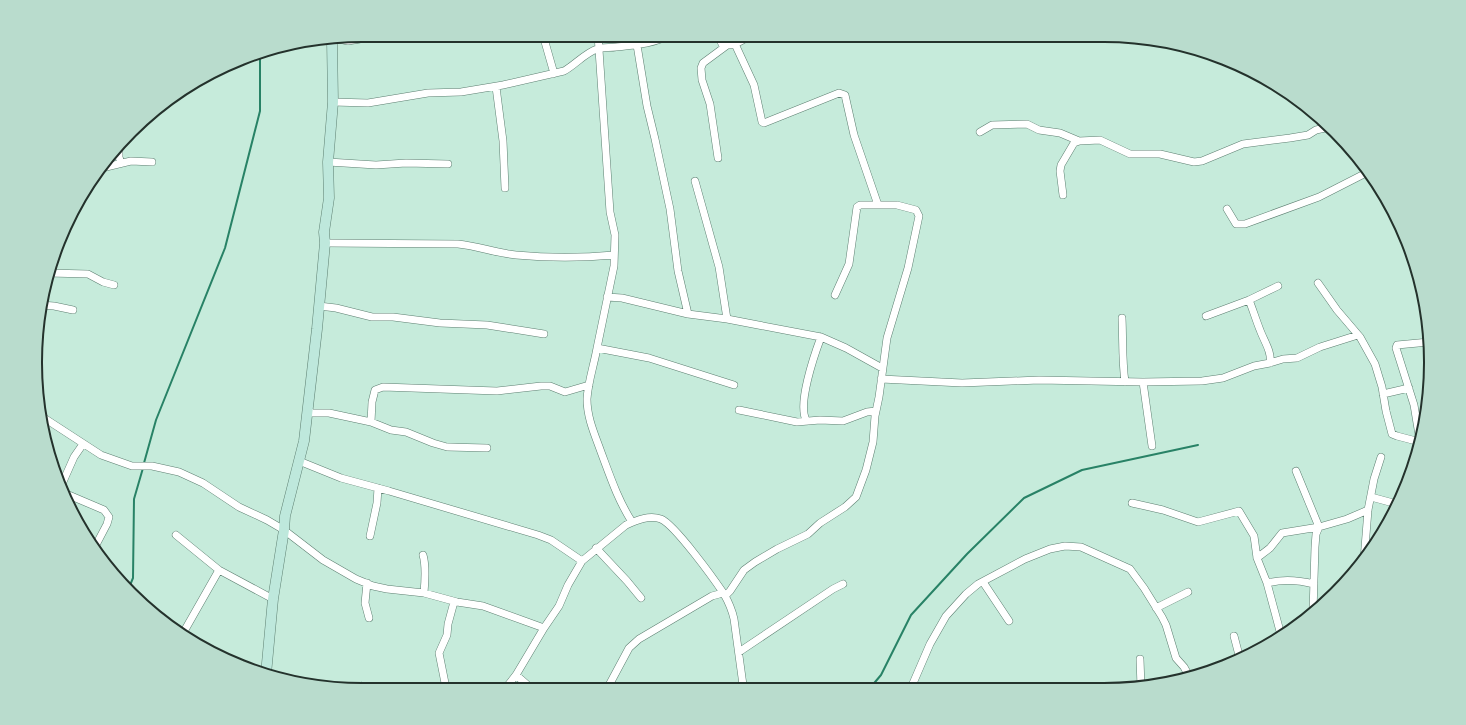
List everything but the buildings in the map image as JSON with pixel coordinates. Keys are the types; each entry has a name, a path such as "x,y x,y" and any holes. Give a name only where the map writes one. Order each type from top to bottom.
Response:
{"street":[{"path":"545,42 553,74"},
{"path":"598,42 610,212 614,235 614,266 588,385 587,401 591,423 611,479 632,522"},
{"path":"333,102 368,102 428,93 461,92 496,87 553,74 568,69 591,52 598,49 653,42"},
{"path":"721,42 726,46"},
{"path":"718,158 710,104 702,80 701,68 703,63 726,46 739,42"},
{"path":"267,668 273,599 285,516 304,441 319,306 325,243 324,232 329,198 328,162 333,102 332,44"},
{"path":"735,44 754,85 762,122 764,123 839,92 845,95 854,135 878,205"},
{"path":"637,45 647,106 668,197 678,271 688,314"},
{"path":"496,87 503,141 505,188"},
{"path":"980,132 992,125 1027,124 1038,130 1060,133 1080,141"},
{"path":"1063,195 1060,172 1061,165 1074,143 1080,141 1100,140 1130,154 1160,154 1194,162 1202,161 1243,144 1308,135 1316,130 1322,129"},
{"path":"119,154 121,163"},
{"path":"109,166 131,161 152,162"},
{"path":"328,162 376,165 406,163 448,164"},
{"path":"1227,209 1236,224 1245,224 1319,197 1363,174"},
{"path":"695,181 719,267 727,319"},
{"path":"610,683 629,648 639,639 712,596 724,595 730,591 744,570 755,562 777,549 808,534 820,523 852,502 860,486 872,450 876,411 887,338 906,275 919,216 916,210 897,205 860,205 857,207 849,264 835,295"},
{"path":"325,243 458,244 515,254 561,258 614,254"},
{"path":"55,273 88,274 103,282 114,285"},
{"path":"1318,283 1337,310 1358,335 1375,364 1392,434 1414,440"},
{"path":"1206,316 1249,300 1278,286"},
{"path":"607,297 622,298 688,314 727,319 820,337 846,348 882,368"},
{"path":"1249,300 1254,316 1270,352 1270,364"},
{"path":"47,305 73,310"},
{"path":"319,306 336,308 372,317 393,317 458,324 480,324 544,334"},
{"path":"1122,318 1124,343 1123,367 1125,382"},
{"path":"881,379 962,383 1039,380 1125,382 1202,381 1223,378 1242,370 1270,364 1284,359 1297,358 1320,347 1358,335"},
{"path":"807,421 804,418 803,409 808,375 820,337"},
{"path":"1417,428 1409,388 1396,353 1397,346 1423,342"},
{"path":"597,348 649,358 734,385"},
{"path":"1143,382 1152,446"},
{"path":"371,422 372,402 375,390 383,387 497,391 550,386 565,392 588,385"},
{"path":"1383,394 1409,388"},
{"path":"308,410 312,413 329,413 371,422 386,429 406,432 447,447 487,448"},
{"path":"739,410 791,421 843,421 868,412 876,411"},
{"path":"47,420 100,455 132,466 152,466 179,472 203,483 239,507 268,520 284,530 323,560 356,579 387,589 424,593 454,602 487,606 544,628"},
{"path":"64,480 74,457 82,444"},
{"path":"1365,548 1368,510 1374,479 1381,457"},
{"path":"299,462 341,478 538,535 551,540 582,561"},
{"path":"1296,471 1319,526 1316,534 1315,547 1313,605"},
{"path":"370,536 377,503 378,488"},
{"path":"71,496 104,510 109,517 97,543"},
{"path":"1371,496 1392,502"},
{"path":"1132,503 1163,510 1198,522 1239,510 1254,536 1257,558 1267,582 1281,630"},
{"path":"1257,558 1270,548 1282,533 1347,519 1368,510"},
{"path":"510,683 559,606 568,585 582,561 626,525 651,517 661,519 666,522 681,538 724,595 733,612 744,683"},
{"path":"176,535 219,570 273,599"},
{"path":"913,683 930,644 946,616 966,594 983,582 1025,559 1050,549 1065,546 1081,547 1130,569 1144,588 1166,625 1176,658 1187,672"},
{"path":"596,548 641,598"},
{"path":"423,555 425,563 424,593"},
{"path":"185,630 219,570"},
{"path":"1267,582 1279,580 1300,580 1314,584"},
{"path":"983,582 1009,621"},
{"path":"367,583 365,603 369,618"},
{"path":"739,652 833,589 843,584"},
{"path":"1156,608 1188,592"},
{"path":"445,683 439,653 447,635 448,624 454,602"},
{"path":"1234,636 1238,653"},
{"path":"1140,658 1142,680"},
{"path":"516,675 525,683"}],"waterway":[{"path":"144,463 156,420 225,248 260,111 260,59"},
{"path":"874,683 881,675 911,615 967,554 1024,498 1082,470 1198,445"},
{"path":"131,583 133,578 134,499 143,468"}]}
